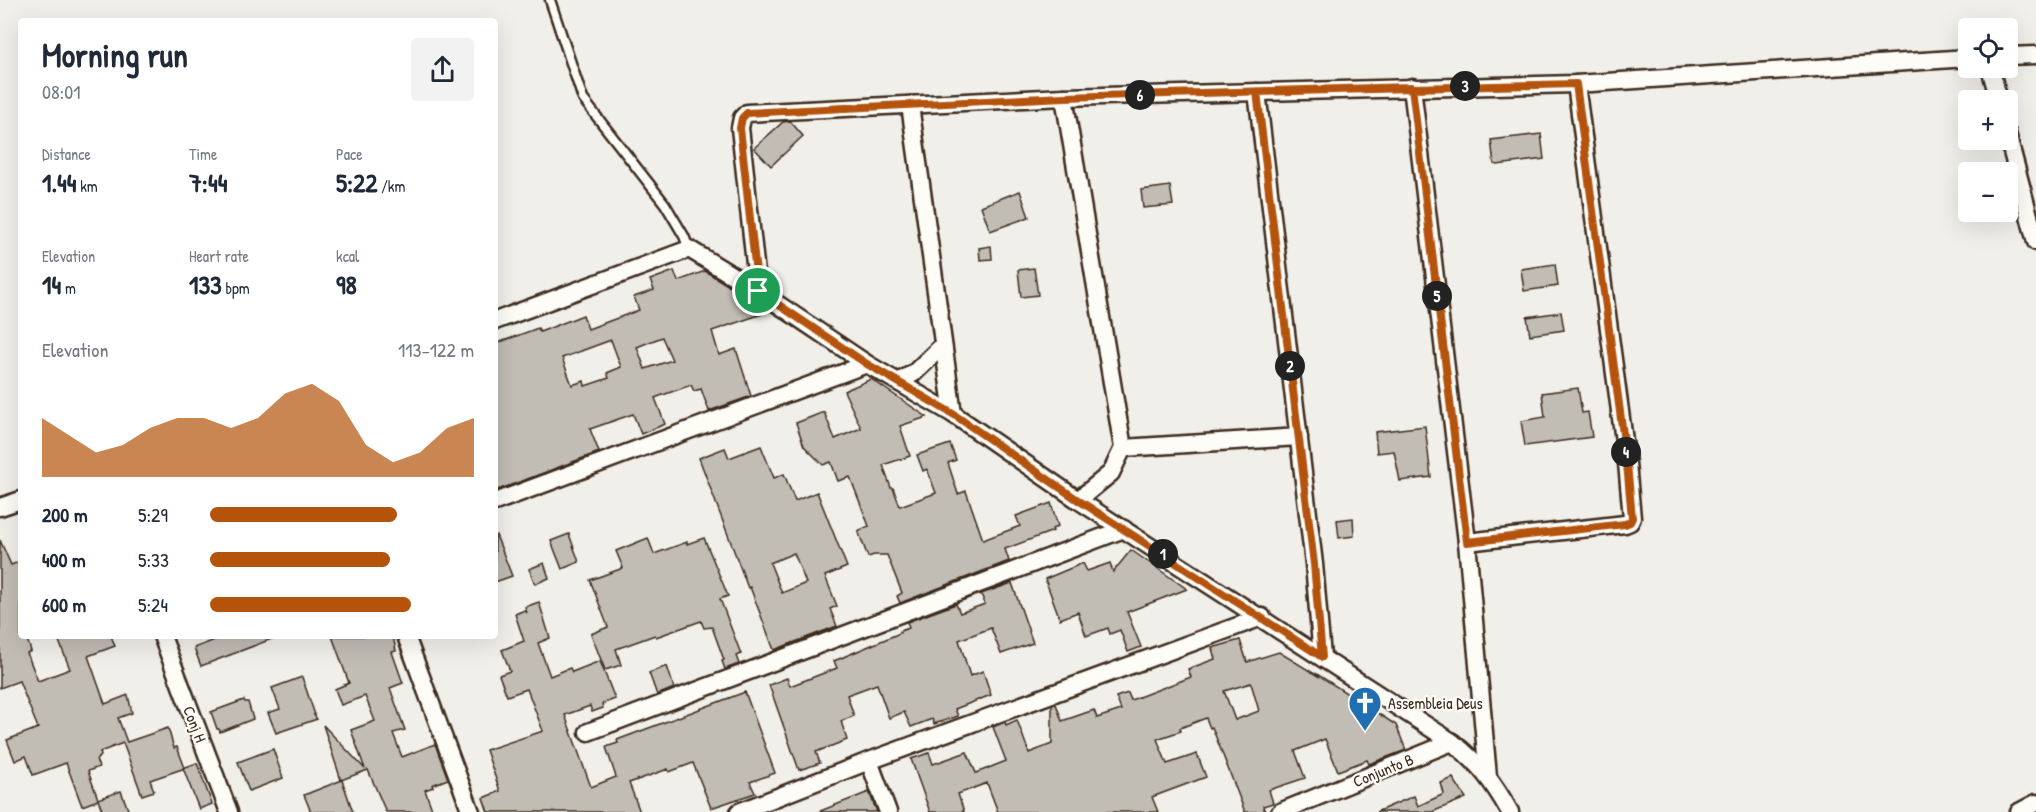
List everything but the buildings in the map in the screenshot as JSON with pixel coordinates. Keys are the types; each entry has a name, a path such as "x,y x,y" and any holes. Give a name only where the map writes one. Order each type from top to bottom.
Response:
{"street":[{"path":"2018,56 2036,55"},
{"path":"758,291 740,128 742,118 747,113 1064,97 1576,84 1958,59"},
{"path":"1467,542 1625,524 1632,518 1627,464 1576,84"},
{"path":"1412,87 1467,542 1488,778"},
{"path":"1257,92 1314,564 1322,657"},
{"path":"1064,97 1123,448 1111,473 1078,500"},
{"path":"910,105 953,414"},
{"path":"2011,150 2036,242"},
{"path":"498,320 689,249 758,291 867,364 953,414 1078,500 1452,742 1474,759 1510,812"},
{"path":"898,382 914,373 943,345"},
{"path":"498,501 867,364"},
{"path":"1123,448 1299,437"},
{"path":"0,507 18,501"},
{"path":"588,732 1124,529"},
{"path":"739,812 869,761 1262,617"},
{"name":"Conj H","path":"163,639 229,812"},
{"path":"407,639 471,812"},
{"name":"Conjunto B","path":"1280,812 1452,742"},
{"path":"869,761 888,812"},
{"path":"2019,812 2036,803"}],"lane":[{"path":"550,0 583,99 665,204 689,249"}],"place":[{"name":"Assembleia Deus","path":"1365,732"}],"route":[{"path":"758,291 740,128 742,118 747,113 1064,97 1412,87 1467,542 1625,524 1632,518 1627,464 1576,84 1412,87 1257,92 1314,564 1322,657 1078,500 953,414 867,364 758,291"}]}
